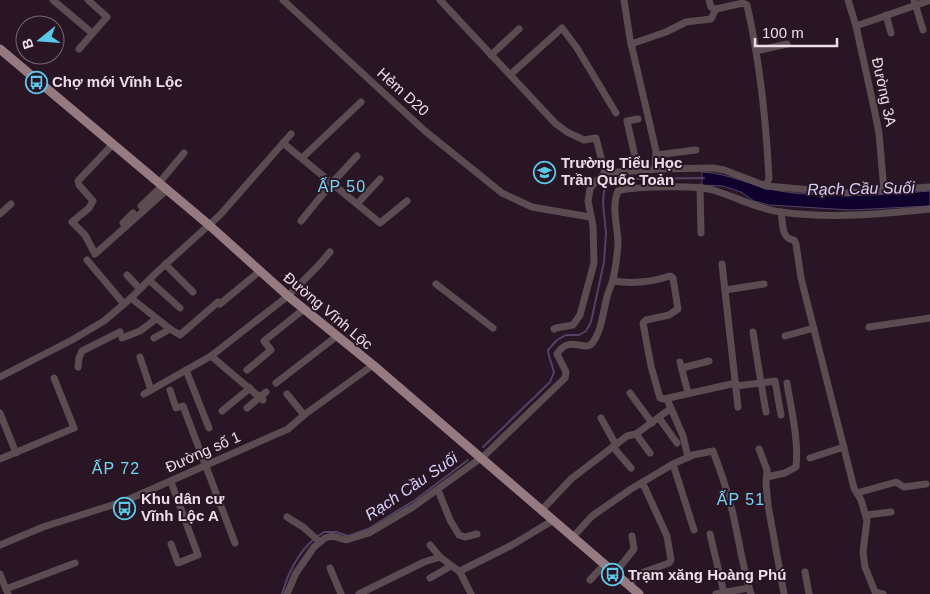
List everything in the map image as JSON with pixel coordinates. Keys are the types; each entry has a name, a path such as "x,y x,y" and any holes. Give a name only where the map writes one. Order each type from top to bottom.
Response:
{"main road":[{"name":"Đường Vĩnh Lộc","path":"0,49 163,186 304,310 373,366 639,594"}],"street":[{"path":"53,0 92,33"},
{"path":"79,49 107,17 88,0"},
{"name":"Hẻm D20","path":"283,0 425,130 485,180 510,198 532,207 590,217"},
{"path":"440,0 544,112 564,130 584,140 596,138 605,173"},
{"path":"624,0 631,44 656,155 655,169"},
{"path":"710,0 711,7 715,10"},
{"name":"Đường 3A","path":"848,0 856,26 879,133 884,191"},
{"path":"715,10 743,3 747,5 763,103 769,178 766,186"},
{"path":"856,26 915,3 928,3"},
{"path":"915,3 923,30"},
{"path":"631,44 666,32 686,22 711,19 715,10"},
{"path":"886,15 891,33"},
{"path":"510,75 562,28 577,48 616,113"},
{"path":"491,55 519,30"},
{"path":"756,51 787,44"},
{"path":"302,158 360,102"},
{"path":"638,119 628,121 638,170"},
{"path":"0,377 104,321 220,215 290,134"},
{"path":"283,143 330,184 380,223 407,201"},
{"path":"113,144 78,181 79,185 93,201 89,208 72,222 85,235 95,254 163,186 184,153"},
{"path":"656,155 696,150"},
{"path":"301,221 330,184 357,156"},
{"path":"554,330 556,328 573,326 580,315 594,263 594,224 590,217 588,201 590,189 605,173 655,169 697,168 724,170 766,186 846,193 930,187"},
{"path":"356,204 380,179"},
{"path":"123,223 163,186"},
{"path":"700,187 702,233"},
{"path":"316,540 332,536 346,540 369,533 413,507 480,458 565,378 566,372 557,354 561,347 567,344 586,346 594,341 600,326 608,290 613,280 618,245 613,220 615,196 618,190 700,187 715,190 763,209 803,215 854,215 930,209"},
{"path":"0,214 11,204"},
{"path":"781,212 785,237 789,240 794,240 796,244 801,278 854,488 861,500 866,515 863,552 865,567 875,592 882,594"},
{"path":"144,394 213,354 288,296 330,252"},
{"path":"87,260 124,304"},
{"path":"165,264 193,292"},
{"path":"722,264 738,407"},
{"path":"131,298 180,335 218,302 220,304 260,271"},
{"path":"127,275 140,289"},
{"path":"613,280 630,282 656,281 670,276 673,278 678,309 669,315 646,320 644,323 651,366 659,396 662,399 736,385 775,381 780,416"},
{"path":"149,280 180,308"},
{"path":"436,284 493,328"},
{"path":"725,290 764,284"},
{"path":"247,370 271,350 264,341 304,310"},
{"path":"78,367 82,351 121,335 140,331 156,318"},
{"path":"869,327 930,318"},
{"path":"785,336 814,328"},
{"path":"154,338 170,329"},
{"path":"753,332 766,412"},
{"path":"276,383 337,336"},
{"path":"213,354 261,399"},
{"path":"140,357 151,390"},
{"path":"688,393 681,365 710,361"},
{"name":"Đường số 1","path":"0,545 43,527 125,501 288,429 304,415 373,366"},
{"path":"186,370 209,428"},
{"path":"0,459 74,428 54,378"},
{"path":"767,477 785,473 796,467 797,456 787,383"},
{"path":"222,410 250,388"},
{"path":"170,390 176,408 183,406 235,543"},
{"path":"247,408 261,399 266,392"},
{"path":"630,393 652,424"},
{"path":"287,394 304,415"},
{"path":"667,399 682,436 688,457"},
{"path":"541,511 571,479 627,436 636,434 652,424 670,409"},
{"path":"0,413 16,453"},
{"path":"601,418 615,446 631,468"},
{"path":"659,418 677,442"},
{"path":"636,434 650,452"},
{"path":"810,458 844,447"},
{"path":"759,449 767,470 768,505 784,594"},
{"path":"572,538 592,516 641,483 688,457 713,451 728,497 750,591 720,593 710,534"},
{"path":"673,464 694,530"},
{"path":"171,482 198,555 178,562 171,544"},
{"path":"856,493 896,482 904,487 926,484"},
{"path":"628,585 636,575 669,563 671,560 667,536 641,483"},
{"path":"438,490 450,520 459,535 465,537 476,534"},
{"path":"866,515 891,512"},
{"path":"288,517 303,527 316,540"},
{"path":"460,572 518,542 552,520"},
{"path":"614,573 634,549 632,536"},
{"path":"287,594 296,573 314,547 316,540"},
{"path":"430,545 440,557 460,572 471,594"},
{"path":"361,594 372,591 424,562 440,557"},
{"path":"0,574 7,592 75,563"},
{"path":"590,580 604,565"},
{"path":"430,578 451,566"},
{"path":"330,568 342,594"},
{"path":"805,572 809,594"}],"shaded area":[{"path":"702,172 722,175 780,191 818,195 855,196 930,191 930,206 851,210 769,205 754,201 741,192 723,186 702,185"}],"waterway":[{"name":"Rạch Cầu Suối","path":"483,447 550,382 554,372 548,350 557,340 566,335 579,335 586,331 591,322 604,262 606,233 603,203 604,191 610,183 623,179 704,178"},
{"name":"Rạch Cầu Suối","path":"318,536 324,532 336,532 348,536 368,529 415,500 468,460"},
{"name":"Rạch Cầu Suối","path":"282,594 294,564 314,539"}],"place":[{"name":"Chợ mới Vĩnh Lộc","path":"36,82"},
{"name":"Trường Tiểu Học Trần Quốc Toản","path":"545,172"},
{"name":"Khu dân cư Vĩnh Lộc A","path":"125,508"},
{"name":"Trạm xăng Hoàng Phú","path":"612,575"}],"district":[{"name":"ẤP 50","path":"342,186"},
{"name":"ẤP 72","path":"116,468"},
{"name":"ẤP 51","path":"741,499"}]}
